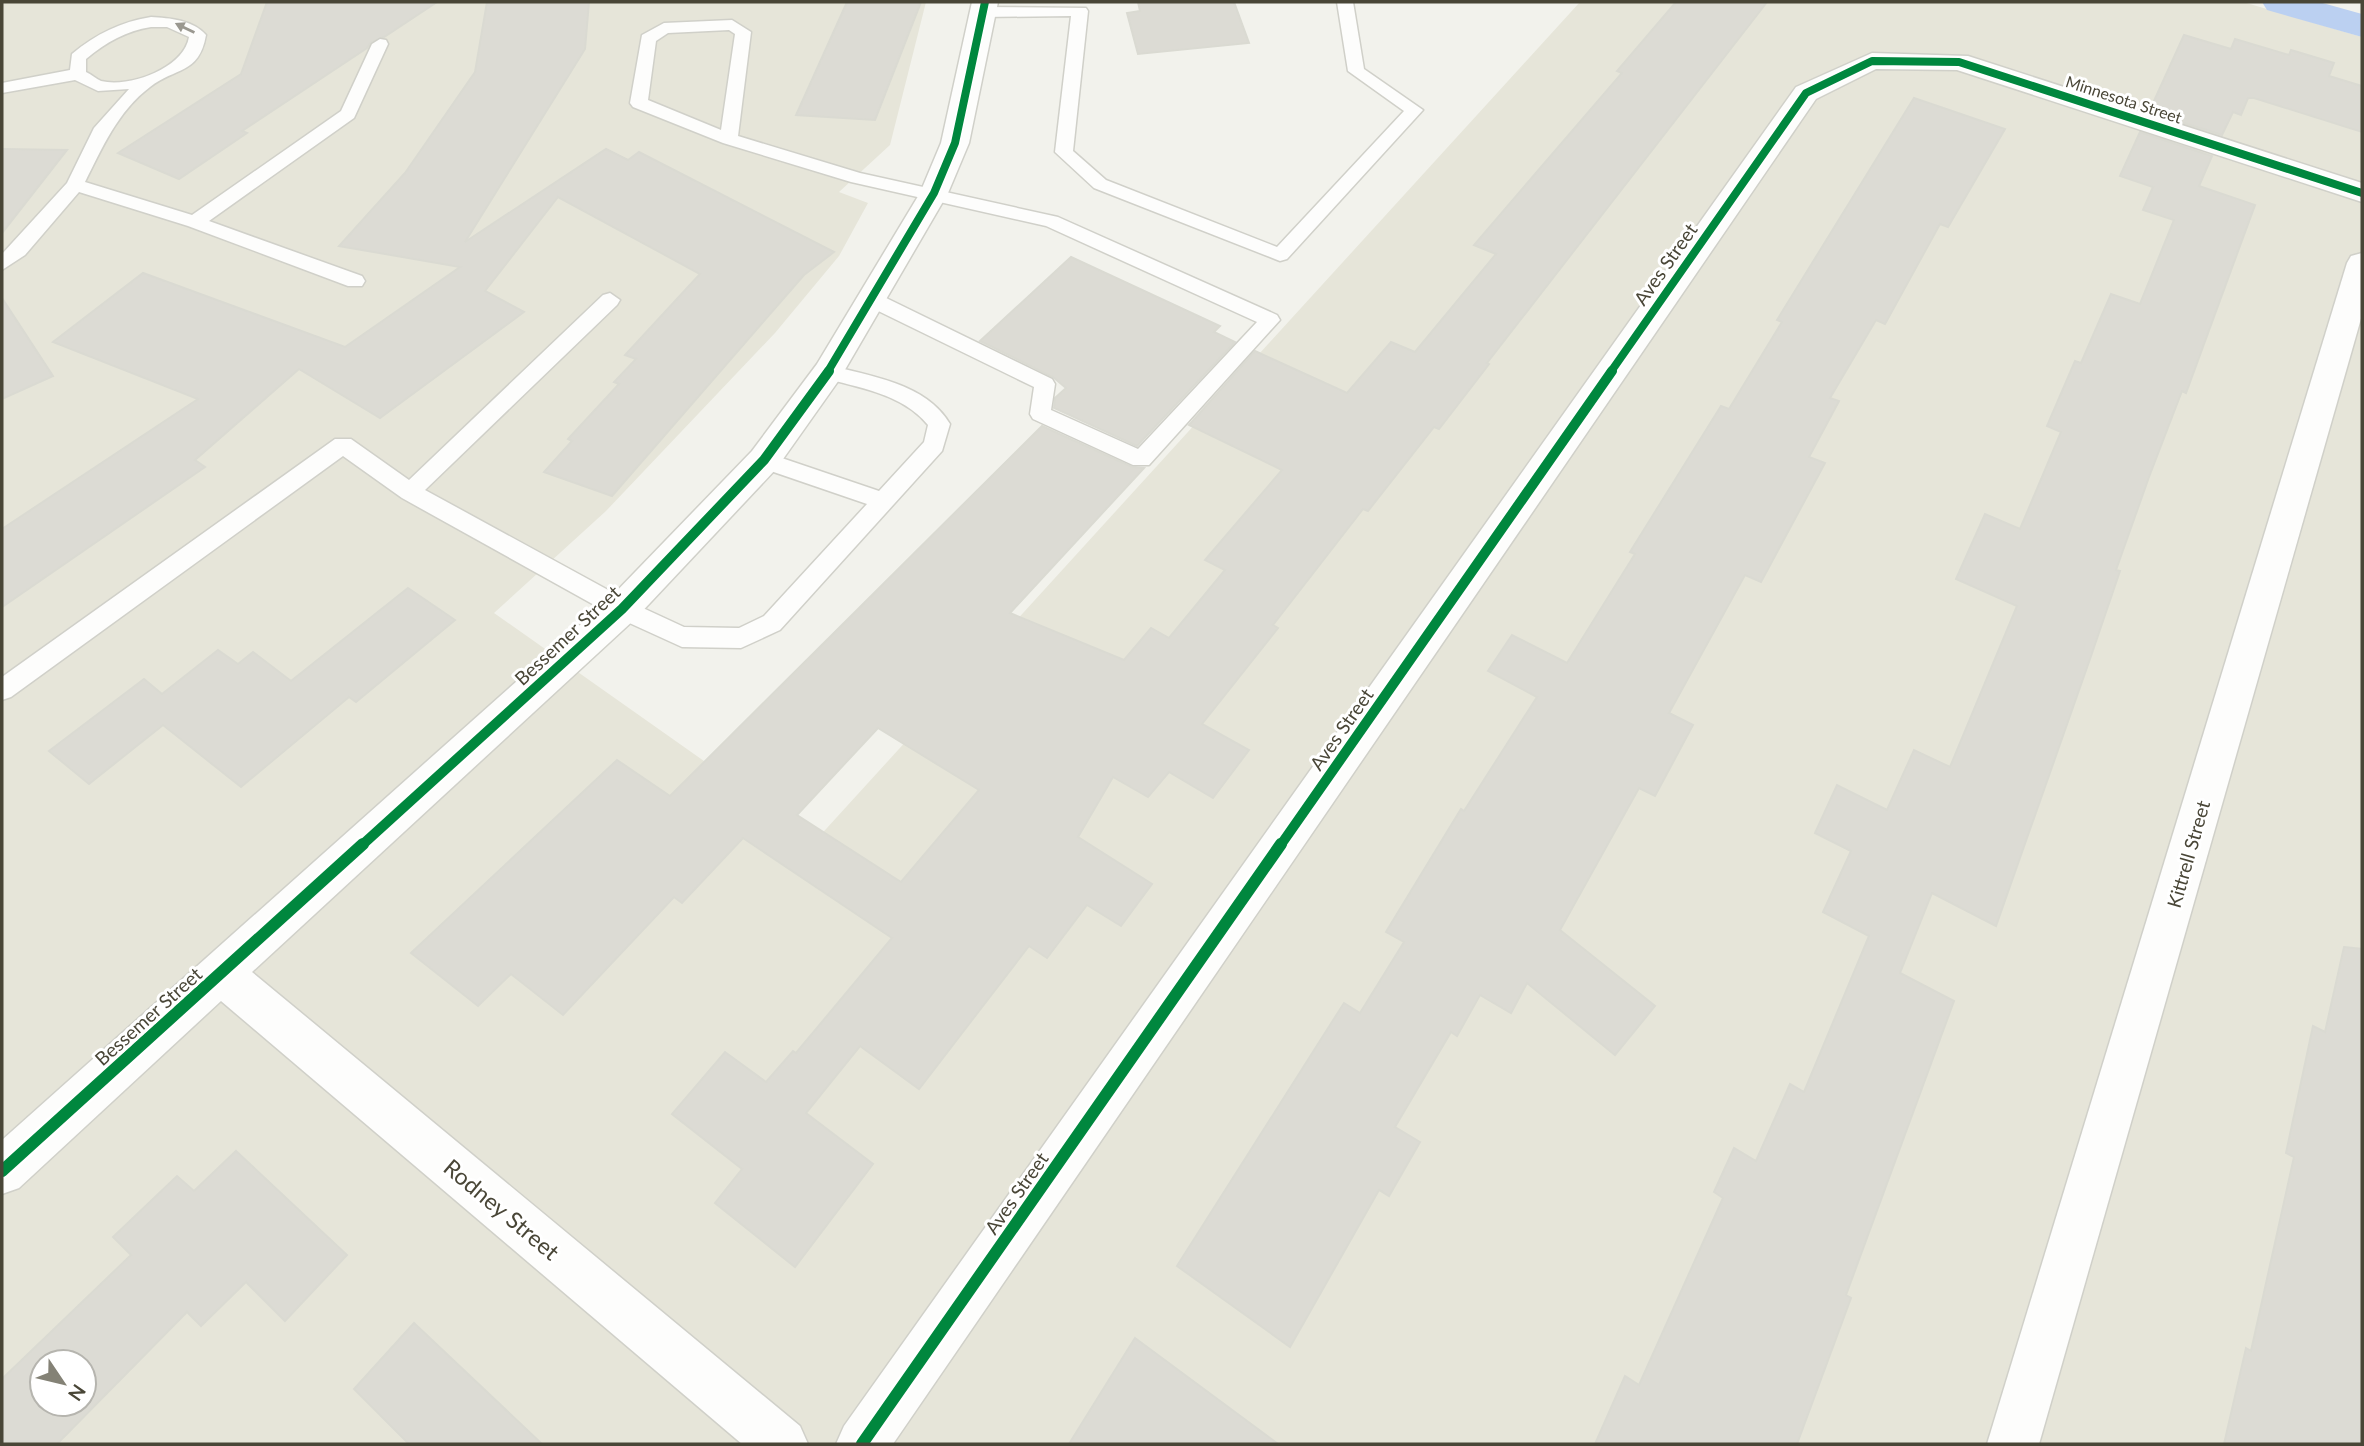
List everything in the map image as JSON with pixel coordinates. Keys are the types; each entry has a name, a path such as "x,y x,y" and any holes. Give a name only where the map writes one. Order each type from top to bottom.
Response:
{"street":[{"name":"Bessemer Street","path":"2,1171 622,609 764,460 828,372 934,193 955,143 984,7"},
{"name":"Minnesota Street","path":"1872,61 1959,62 2362,193"},
{"name":"Aves Street","path":"862,1444 1806,93 1872,61"},
{"name":"Kittrell Street","path":"2013,1444 2362,263"},
{"name":"Rodney Street","path":"222,974 782,1444"}],"lane":[{"path":"155,21 163,2"},
{"path":"984,7 1039,13 1079,6 1064,152 1100,184 1280,255 1414,110 1356,71 1345,2"},
{"path":"2,88 78,74 98,86 119,87 144,83 176,69 195,52 198,36 183,24 155,21 123,27 95,41 78,58 78,74"},
{"path":"729,139 743,32 732,25 664,28 654,33 648,39 639,103 729,139 857,178 1051,221 1270,320 1141,459 1040,414 1045,384 873,300"},
{"path":"195,222 348,114 380,44"},
{"path":"2,264 18,251 75,185 103,128 144,83"},
{"path":"98,86 103,128"},
{"path":"75,185 195,222 355,281"},
{"path":"410,492 610,300"},
{"path":"2,690 343,445 410,492 622,609 682,637 741,638 772,623 934,445 939,424 930,411 881,387 828,372"},
{"path":"764,460 884,501"}],"shaded area":[{"path":"2,2 926,2 890,145 839,192 868,203 839,256 775,333 606,511 494,613 816,840 1580,2 2243,2 2362,37 2362,1444 2,1444"}],"building":[{"path":"267,2 437,2 384,37 371,42 367,48 242,131 247,133 179,179 118,153 241,74"},
{"path":"487,2 589,2 585,49 465,242 606,149 628,160 639,152 834,252 804,275 612,496 544,472 572,441 568,439 619,384 614,382 636,359 625,355 700,274 558,197 485,291 524,312 380,418 299,369 195,460 205,467 2,607 2,529 198,399 53,342 143,273 345,347 460,267 339,246 405,173 475,72"},
{"path":"847,2 921,2 875,120 796,115"},
{"path":"1138,2 1234,2 1249,43 1138,54 1127,13 1140,11"},
{"path":"1676,2 1767,2 1487,363 1489,364 1439,429 1434,427 1368,511 1363,509 1273,625 1278,628 1202,724 1249,750 1213,798 1169,772 1148,797 1113,777 1078,837 1152,884 1121,926 1087,905 1047,958 1029,946 919,1089 860,1046 806,1113 873,1164 795,1267 715,1203 742,1169 672,1114 725,1052 766,1082 793,1051 796,1053 892,938 743,838 682,903 674,897 563,1015 511,974 478,1006 411,953 617,760 670,796 1042,426 1132,467 1144,468 1010,613 1124,660 1151,628 1169,638 1225,570 1205,560 1282,470 1189,425 1255,351 1347,393 1391,342 1415,352 1496,254 1474,245 1622,73 1617,71","holes":["878,728 979,790 901,882 797,815"]},
{"path":"2184,35 2231,49 2235,39 2289,55 2291,50 2334,63 2329,76 2362,86 2362,132 2254,98 2248,98 2241,115 2233,112 2222,135 2149,112"},
{"path":"1914,98 2005,129 1948,227 1940,224 1885,324 1876,320 1830,398 1839,401 1809,457 1825,463 1761,582 1745,575 1669,713 1693,725 1655,796 1639,788 1560,930 1655,1006 1615,1055 1527,983 1511,1013 1480,995 1457,1036 1451,1032 1395,1127 1420,1142 1389,1196 1379,1190 1290,1347 1177,1266 1344,1003 1360,1013 1404,942 1386,932 1461,809 1464,811 1537,697 1488,671 1512,635 1567,663 1635,554 1630,552 1721,406 1729,409 1782,322 1777,320"},
{"path":"2140,132 2212,156 2199,186 2255,205 2186,393 2182,391 2149,477 2116,570 2120,571 1996,926 1932,893 1900,973 1954,1001 1846,1295 1851,1298 1797,1444 1595,1444 1625,1376 1639,1385 1723,1198 1714,1192 1734,1148 1756,1161 1790,1084 1804,1092 1869,936 1823,912 1851,851 1815,833 1837,785 1887,810 1914,750 1950,767 2017,606 1956,579 1985,514 2020,529 2061,432 2047,426 2075,361 2081,363 2111,294 2140,304 2174,220 2143,210 2153,187 2120,176"},
{"path":"2,149 67,150 2,233"},
{"path":"1071,257 1220,326 1214,332 1235,342 1137,446 1054,408 1055,398 1066,388 1053,377 980,341"},
{"path":"2,298 53,376 2,399"},
{"path":"408,588 455,620 356,702 349,697 241,787 163,725 89,784 49,751 144,679 162,694 218,650 238,664 253,652 291,681"},
{"path":"2344,947 2362,949 2362,1444 2224,1444 2246,1348 2251,1351 2294,1157 2286,1153 2313,1026 2325,1032"},
{"path":"236,1151 347,1255 285,1321 246,1282 201,1326 187,1312 98,1402 98,1348 34,1348 131,1255 113,1237 177,1176 194,1191"},
{"path":"414,1323 542,1444 409,1444 354,1389"},
{"path":"1135,1338 1278,1444 1069,1444"},
{"path":"28,1354 28,1418 83,1418 57,1444 2,1444 2,1379"}],"waterway":[{"path":"2280,2 2362,26"}],"cycle path":[{"path":"2,1171 622,609 764,460 828,372 934,193 955,143 985,2"},
{"path":"862,1444 1806,93 1872,61 1959,62 2362,193"}]}
